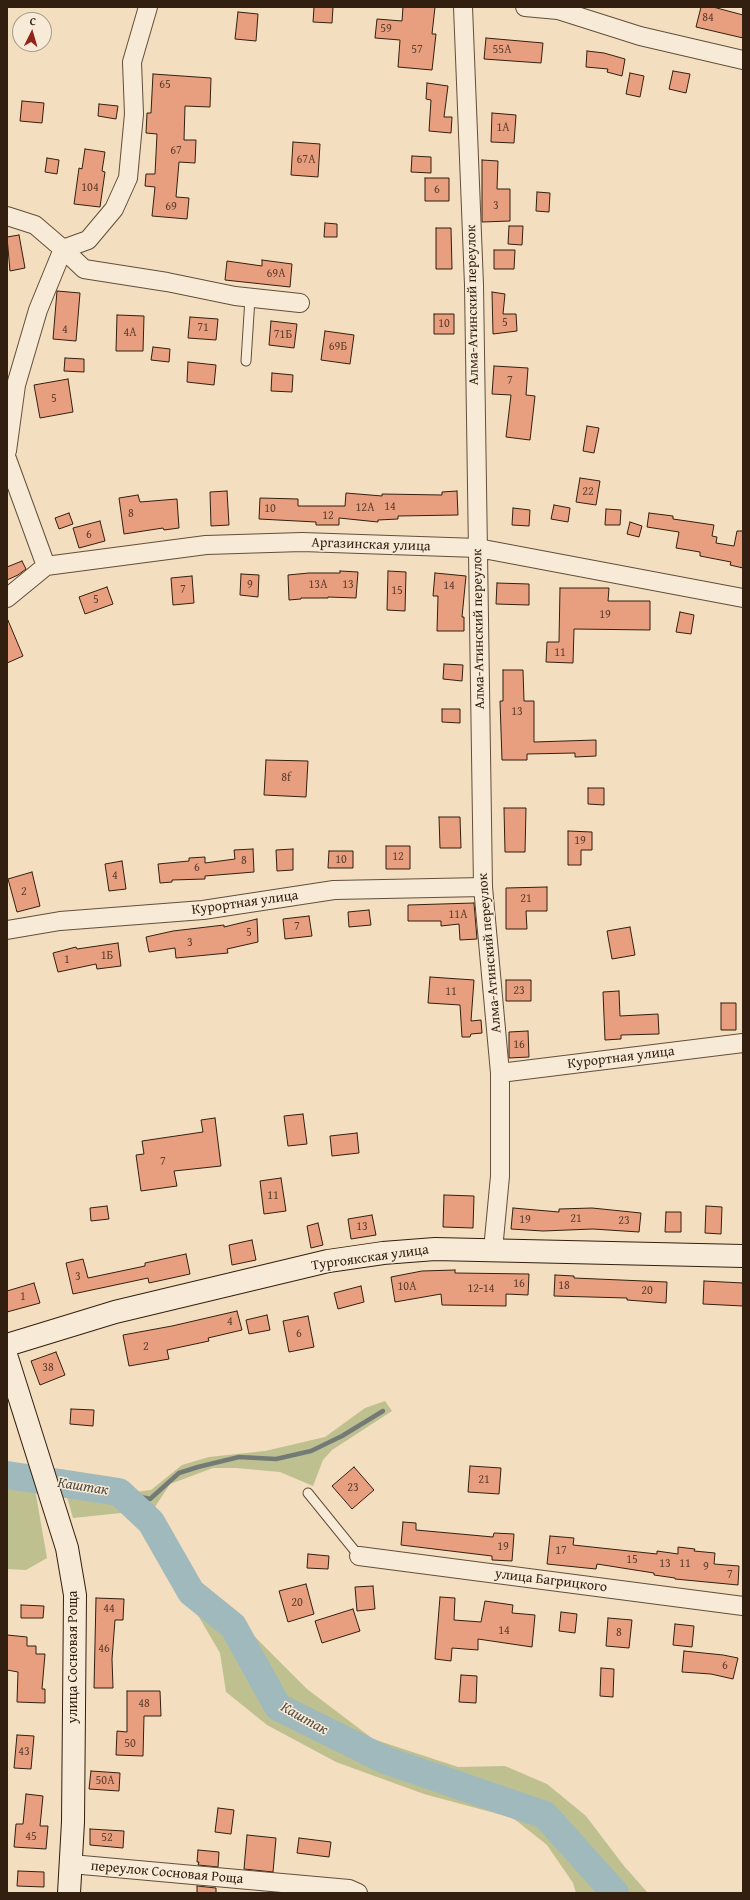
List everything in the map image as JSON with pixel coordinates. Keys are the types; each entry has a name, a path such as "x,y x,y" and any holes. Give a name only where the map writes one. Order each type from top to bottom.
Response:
{"main road":[{"name":"Тургоякская улица","path":"7,1344 115,1312 328,1261 383,1253 435,1249 743,1256"},
{"name":"улица Сосновая Роща","path":"7,1358 67,1548 75,1595 73,1822 69,1893"}],"street":[{"path":"7,451 16,385 38,310 63,249 88,240 114,208 128,178 134,114 132,62 148,7"},
{"name":"Алма-Атинский переулок","path":"463,7 474,285 483,887 500,1073 500,1176 493,1250"},
{"path":"525,7 558,10 640,36 743,60"},
{"path":"7,216 34,225 84,269 250,298 300,303"},
{"path":"7,459 46,566 7,598"},
{"name":"Аргазинская улица","path":"46,566 206,545 302,542 478,548 743,598"},
{"name":"Курортная улица","path":"7,930 60,921 203,910 334,890 483,887"},
{"name":"Курортная улица","path":"500,1073 743,1043"},
{"name":"улица Багрицкого","path":"359,1556 743,1606"},
{"name":"переулок Сосновая Роща","path":"71,1864 349,1889 358,1893"}],"lane":[{"path":"246,362 250,298"},
{"path":"308,1493 359,1556"}],"green space":[{"path":"385,1401 392,1411 332,1450 323,1460 313,1486 280,1472 236,1468 213,1468 170,1484 153,1510 164,1524 191,1574 218,1605 242,1624 307,1689 373,1739 458,1767 505,1766 547,1784 586,1816 624,1866 648,1893 576,1893 573,1883 547,1845 513,1818 424,1794 336,1762 267,1725 226,1692 220,1653 172,1571 131,1512 73,1518 59,1469 83,1473 135,1492 151,1490 182,1465 209,1457 265,1451 325,1437 365,1408"},
{"path":"18,1469 33,1478 47,1558 26,1570 7,1569 7,1470"}],"building":[{"path":"314,7 333,7 332,23 313,22"},
{"path":"403,7 435,7 432,34 436,34 432,70 398,67 400,40 375,38 377,19 402,21"},
{"path":"701,7 713,7 743,15 743,38 696,27"},
{"path":"238,12 258,14 256,41 235,39"},
{"path":"486,38 543,43 541,63 484,59"},
{"path":"587,51 604,53 625,59 622,76 607,72 608,69 586,67"},
{"path":"673,71 690,74 686,93 669,89"},
{"path":"630,73 644,76 640,97 626,94"},
{"path":"153,74 211,78 210,107 185,106 184,140 196,140 195,163 179,162 176,197 189,198 187,219 152,216 155,187 145,186 146,174 155,174 157,134 146,133 147,113 151,113"},
{"path":"427,83 448,86 444,117 452,117 451,133 429,131 431,100 426,99"},
{"path":"22,101 44,103 42,123 20,121"},
{"path":"99,104 118,106 116,119 98,116"},
{"path":"492,113 516,115 514,143 491,142"},
{"path":"293,142 320,144 318,177 291,175"},
{"path":"85,149 105,152 102,171 105,172 100,207 74,204 79,168 82,169"},
{"path":"412,156 431,157 431,173 411,172"},
{"path":"47,158 59,160 57,174 45,172"},
{"path":"482,160 498,161 497,189 510,189 510,221 482,222"},
{"path":"425,178 449,178 449,201 425,201"},
{"path":"537,192 550,193 549,212 536,211"},
{"path":"325,223 337,224 337,237 324,237"},
{"path":"509,226 523,226 522,245 508,244"},
{"path":"436,228 451,228 452,269 436,269"},
{"path":"19,235 25,268 10,271 7,237"},
{"path":"494,250 515,250 514,269 494,269"},
{"path":"262,260 292,264 290,287 225,280 227,261 262,266"},
{"path":"57,291 80,293 76,341 53,339"},
{"path":"492,292 505,294 503,314 516,314 517,331 493,334"},
{"path":"434,314 454,314 454,334 434,334"},
{"path":"117,315 144,316 143,351 116,351"},
{"path":"190,317 218,319 216,340 188,338"},
{"path":"271,321 297,324 294,348 269,345"},
{"path":"325,331 354,335 350,364 321,360"},
{"path":"153,347 170,349 169,362 151,360"},
{"path":"65,358 84,359 84,372 64,371"},
{"path":"188,362 216,365 214,385 187,382"},
{"path":"494,366 528,368 526,395 535,396 530,440 506,437 511,395 492,394"},
{"path":"272,373 293,375 292,392 271,391"},
{"path":"68,379 73,412 40,418 34,385"},
{"path":"587,426 599,428 594,453 583,451"},
{"path":"580,478 600,481 596,505 576,502"},
{"path":"227,491 229,525 211,526 210,492"},
{"path":"457,491 458,515 398,516 398,519 378,520 378,522 339,518 339,525 316,525 316,522 259,519 260,498 298,499 298,506 345,506 346,493 382,496 382,494 442,495 442,492"},
{"path":"138,495 140,502 177,499 179,528 164,530 163,528 124,534 119,498"},
{"path":"554,505 570,508 568,522 551,519"},
{"path":"513,508 530,510 529,526 512,525"},
{"path":"606,509 621,510 620,525 605,525"},
{"path":"69,513 73,524 59,529 55,518"},
{"path":"649,513 673,516 673,519 714,525 712,536 717,537 716,543 734,546 737,531 743,531 743,568 730,565 731,562 700,556 700,552 676,548 679,532 647,527"},
{"path":"100,521 105,541 79,548 73,528"},
{"path":"630,522 642,526 639,537 627,534"},
{"path":"22,561 26,569 7,580 7,567"},
{"path":"340,571 358,572 356,598 328,597 289,600 288,575 340,573"},
{"path":"388,571 406,572 405,611 387,610"},
{"path":"435,573 466,576 462,617 464,617 464,631 437,631 438,596 433,596"},
{"path":"241,574 259,575 258,597 240,595"},
{"path":"192,576 194,603 173,605 171,578"},
{"path":"497,583 529,584 529,605 496,604"},
{"path":"107,587 113,604 85,614 79,597"},
{"path":"560,588 609,588 608,601 650,601 650,630 574,629 573,663 546,662 547,642 559,642"},
{"path":"680,612 694,615 691,634 676,632"},
{"path":"7,618 23,656 7,663"},
{"path":"444,664 463,665 462,681 443,679"},
{"path":"503,670 523,670 524,701 534,701 534,742 596,740 596,756 575,757 575,753 527,754 527,760 502,760 500,701 503,701"},
{"path":"442,709 460,709 460,723 442,722"},
{"path":"266,760 308,761 306,797 264,795"},
{"path":"588,788 604,788 604,805 588,804"},
{"path":"504,808 526,808 525,852 505,852"},
{"path":"439,817 460,817 461,848 440,848"},
{"path":"568,831 592,832 592,850 581,850 581,865 568,865"},
{"path":"386,846 410,846 410,869 386,869"},
{"path":"253,849 254,872 205,876 205,879 172,880 172,882 160,883 158,864 189,861 189,858 205,857 205,863 235,859 234,850"},
{"path":"293,849 293,870 277,871 276,850"},
{"path":"329,851 353,851 353,868 328,868"},
{"path":"122,861 126,889 109,891 105,864"},
{"path":"32,872 40,906 17,912 8,879"},
{"path":"547,887 547,911 526,911 527,929 506,929 506,888"},
{"path":"474,903 477,939 460,940 459,924 441,926 441,921 408,921 408,905"},
{"path":"369,910 371,925 349,927 348,912"},
{"path":"309,916 312,936 285,939 283,919"},
{"path":"257,919 258,942 227,949 228,953 176,958 175,948 149,952 146,937 173,931 224,925 224,927"},
{"path":"630,927 635,955 612,959 607,931"},
{"path":"118,943 121,966 97,969 96,964 58,972 53,953 76,947 77,949"},
{"path":"430,977 474,980 471,1021 481,1020 482,1033 471,1034 470,1037 462,1037 460,1005 428,1003"},
{"path":"506,980 531,980 531,1001 506,1001"},
{"path":"619,991 620,1016 658,1014 659,1034 621,1035 621,1039 605,1040 603,992"},
{"path":"721,1003 736,1003 736,1030 721,1030"},
{"path":"528,1031 529,1057 509,1058 509,1032"},
{"path":"303,1114 307,1144 288,1146 284,1116"},
{"path":"215,1118 221,1166 174,1171 177,1186 141,1191 136,1155 144,1154 142,1141 203,1132 201,1120"},
{"path":"357,1133 359,1153 332,1156 330,1136"},
{"path":"281,1178 286,1211 264,1214 260,1181"},
{"path":"444,1195 474,1196 473,1228 443,1227"},
{"path":"107,1206 109,1219 91,1221 90,1208"},
{"path":"706,1206 722,1207 721,1234 705,1233"},
{"path":"513,1208 559,1212 559,1209 592,1208 641,1213 639,1232 593,1229 543,1231 511,1229"},
{"path":"666,1212 681,1212 681,1232 665,1232"},
{"path":"372,1215 376,1235 351,1239 348,1219"},
{"path":"318,1223 323,1245 311,1248 307,1226"},
{"path":"252,1240 256,1260 232,1265 229,1245"},
{"path":"186,1254 190,1274 149,1283 148,1278 73,1294 66,1263 83,1259 88,1278 145,1266 145,1263"},
{"path":"455,1270 455,1273 529,1274 528,1295 506,1294 506,1306 442,1305 441,1294 395,1302 391,1277 422,1271"},
{"path":"555,1275 574,1276 574,1278 667,1282 666,1303 627,1300 627,1298 554,1296"},
{"path":"704,1281 743,1283 743,1306 703,1304"},
{"path":"34,1283 40,1303 7,1312 7,1291"},
{"path":"361,1286 364,1302 338,1309 334,1293"},
{"path":"237,1311 242,1330 208,1338 209,1341 167,1350 169,1359 129,1366 123,1335 172,1326"},
{"path":"267,1315 270,1330 249,1334 246,1320"},
{"path":"308,1316 314,1347 289,1352 283,1321"},
{"path":"56,1352 65,1375 40,1385 31,1361"},
{"path":"71,1409 94,1410 93,1426 70,1424"},
{"path":"470,1466 501,1468 499,1494 468,1492"},
{"path":"354,1467 374,1490 352,1509 332,1486"},
{"path":"403,1522 416,1523 416,1530 493,1537 494,1533 514,1534 512,1561 492,1560 492,1556 401,1545"},
{"path":"550,1536 574,1538 573,1545 657,1554 657,1551 678,1554 678,1547 695,1549 694,1551 715,1553 714,1564 739,1566 738,1585 675,1579 654,1575 654,1573 597,1564 596,1569 547,1564"},
{"path":"308,1554 329,1556 328,1569 307,1568"},
{"path":"306,1584 314,1614 288,1622 279,1591"},
{"path":"373,1586 375,1609 357,1611 355,1587"},
{"path":"440,1597 455,1598 454,1620 481,1622 485,1601 513,1605 512,1613 535,1615 532,1647 478,1639 478,1650 452,1648 451,1661 435,1659"},
{"path":"96,1598 124,1599 123,1620 115,1620 112,1659 113,1688 94,1688"},
{"path":"21,1605 44,1606 43,1618 21,1618"},
{"path":"353,1609 360,1631 322,1643 315,1621"},
{"path":"561,1612 577,1614 575,1633 559,1631"},
{"path":"608,1618 632,1620 629,1648 606,1646"},
{"path":"675,1624 694,1626 692,1647 673,1645"},
{"path":"7,1635 27,1637 27,1646 36,1646 36,1654 45,1654 42,1689 45,1689 45,1703 17,1702 18,1672 7,1670"},
{"path":"684,1651 738,1658 733,1679 711,1674 682,1672"},
{"path":"601,1668 614,1669 613,1697 600,1696"},
{"path":"461,1675 477,1676 476,1703 459,1702"},
{"path":"127,1691 160,1691 161,1716 144,1716 143,1756 116,1755 117,1731 127,1732"},
{"path":"17,1735 34,1736 31,1769 14,1768"},
{"path":"91,1771 120,1773 119,1791 89,1789"},
{"path":"26,1794 43,1796 40,1826 48,1826 46,1849 14,1847 16,1824 23,1824"},
{"path":"218,1808 234,1810 231,1834 215,1832"},
{"path":"90,1829 124,1831 123,1848 90,1845"},
{"path":"247,1835 276,1838 273,1872 244,1869"},
{"path":"299,1838 331,1842 329,1857 297,1853"},
{"path":"198,1850 219,1852 218,1867 198,1865"},
{"path":"18,1871 44,1872 44,1887 17,1886"},
{"path":"197,1886 216,1888 216,1893 197,1893"}],"waterway":[{"path":"119,1492 150,1499 179,1473 198,1467 239,1457 276,1459 311,1451 342,1436 383,1411"},
{"name":"Каштак","path":"7,1475 119,1492 151,1522 191,1592 233,1626 278,1707 385,1760 545,1815 615,1893"}]}
